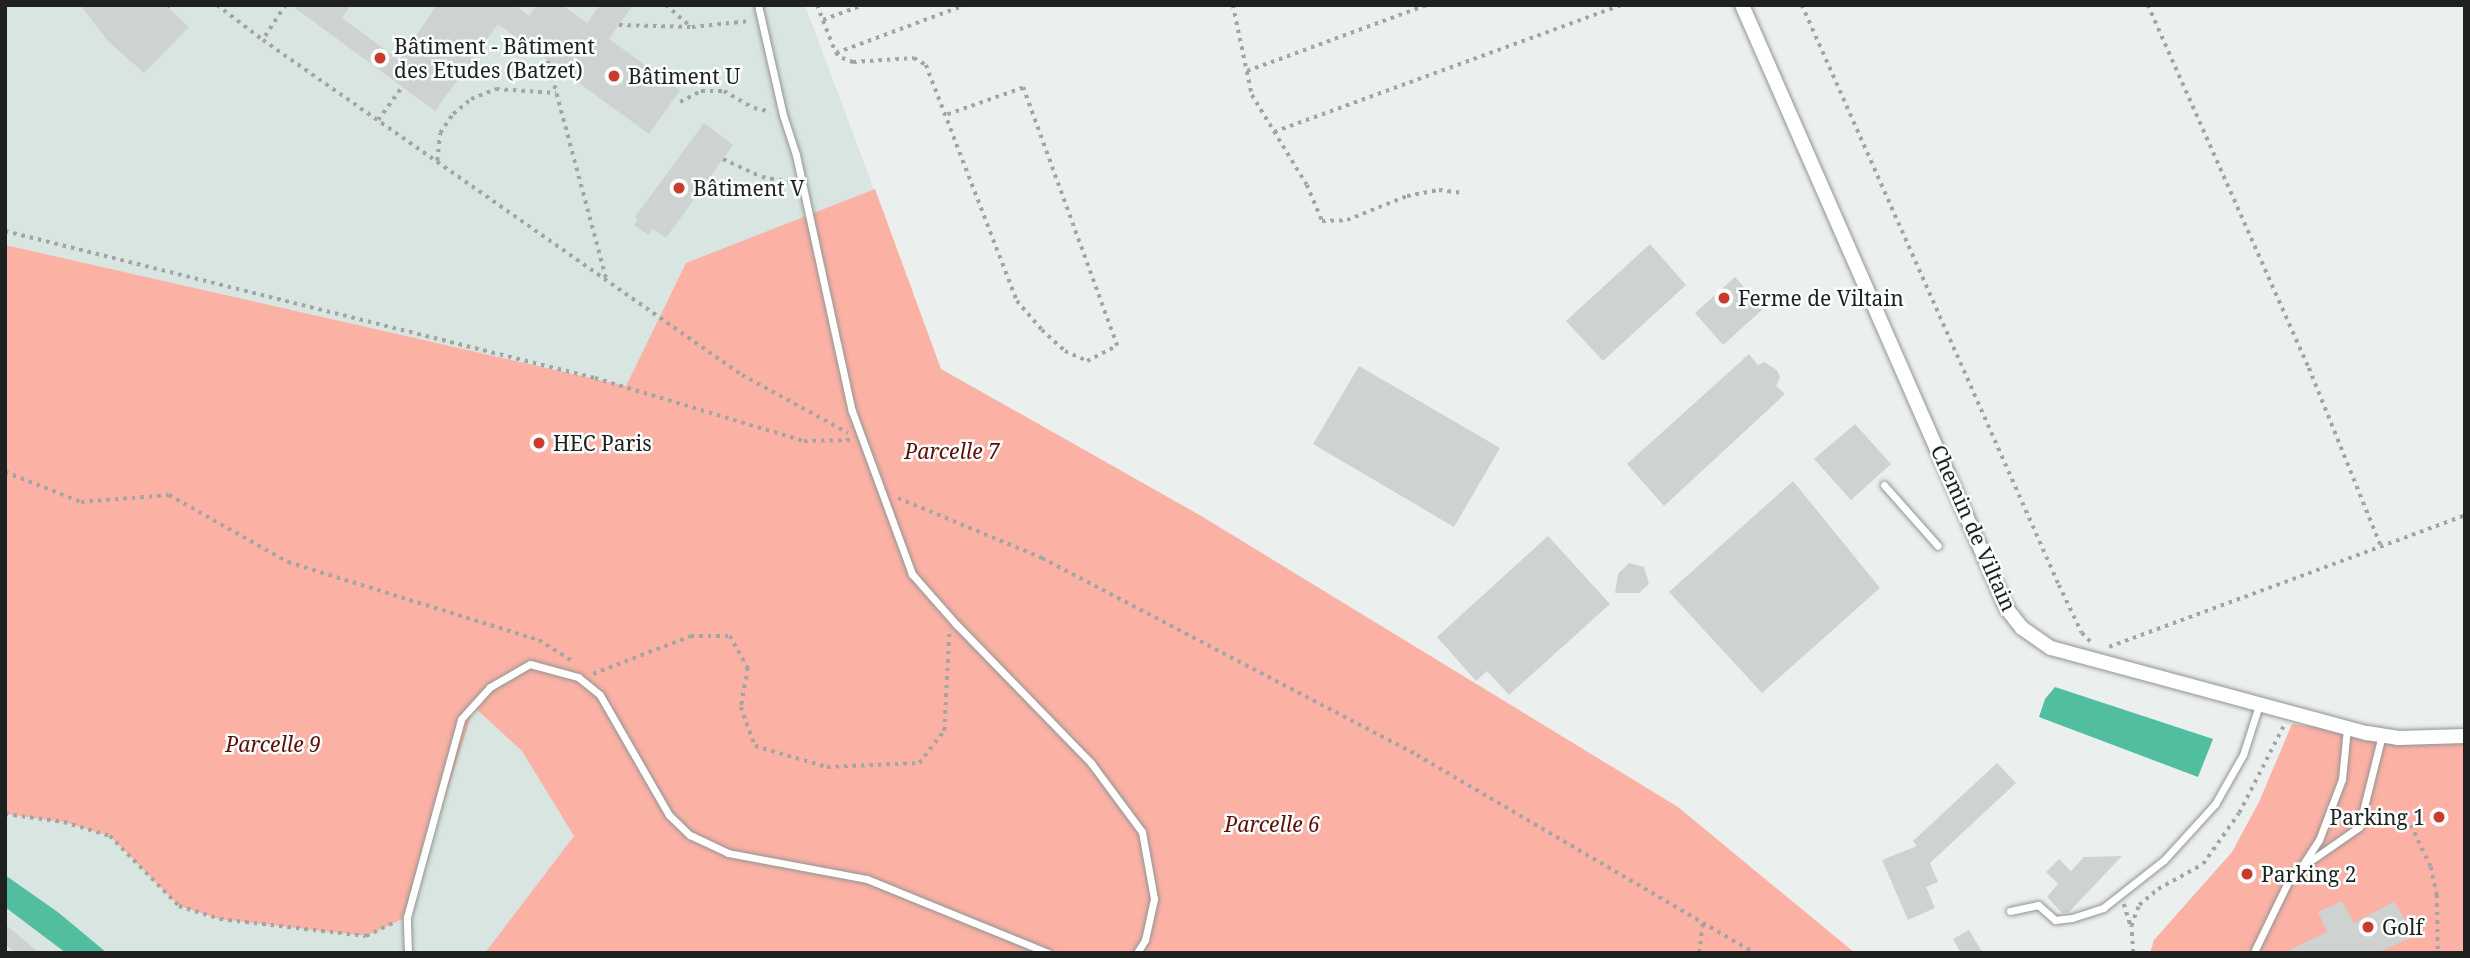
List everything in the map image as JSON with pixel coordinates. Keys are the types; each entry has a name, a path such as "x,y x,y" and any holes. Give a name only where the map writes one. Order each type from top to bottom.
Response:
{"street":[{"name":"Chemin de Viltain","path":"1742,5 2007,609 2022,628 2052,648 2347,728 2382,735 2465,736"}],"lane":[{"path":"758,5 852,411 912,574 956,624 1091,764 1142,832 1154,899 1145,940 1137,953"},
{"path":"1884,485 1938,546"},
{"path":"408,953 407,917 461,719 490,687 530,664 578,677 600,695 669,815 690,835 728,853 867,879 1048,953"},
{"path":"2010,911 2038,905 2055,920 2072,918 2103,908 2164,860 2216,804 2243,755 2259,705"},
{"path":"2302,866 2319,840 2342,779 2347,728"},
{"path":"2255,950 2291,876 2359,827 2382,735"}],"path":[{"path":"217,5 263,40 742,375 862,440"},
{"path":"263,40 286,5"},
{"path":"666,5 692,27"},
{"path":"817,5 836,53 853,62 921,61 947,115 1017,300 1065,351 1087,361 1117,346 1023,88 947,115"},
{"path":"823,20 863,5"},
{"path":"836,53 965,5"},
{"path":"1247,71 1426,5"},
{"path":"1275,132 1620,5"},
{"path":"1802,5 2059,585 2082,633 2092,644 2112,647 2465,514"},
{"path":"2148,5 2309,369 2381,546"},
{"path":"1235,6 1252,95 1307,185 1322,221 1347,220 1407,196 1439,191 1463,193"},
{"path":"619,25 692,27 763,20"},
{"path":"548,61 607,279"},
{"path":"378,120 402,87"},
{"path":"437,161 440,133 453,114 471,99 496,89 557,93"},
{"path":"680,102 701,91 724,91 754,108 783,116"},
{"path":"723,159 762,177 801,184"},
{"path":"5,231 595,377 804,441 862,440"},
{"path":"5,472 81,502 169,495 288,562 540,640 594,674"},
{"path":"886,500 899,498 1042,558 1417,755 1754,953"},
{"path":"578,677 594,674 691,635 730,636 748,668 741,707 755,746 827,767 919,763 944,730 947,637 956,624"},
{"path":"2131,926 2139,905 2158,889 2203,864 2239,813 2290,713"},
{"path":"5,814 64,822 110,836 179,906 220,919 366,936 407,917"},
{"path":"2411,825 2431,867 2437,895 2438,953"},
{"path":"2121,894 2131,926 2133,953"},
{"path":"1699,953 1703,922"}],"shaded area":[{"name":"HEC Paris","path":"5,5 805,5 941,369 1203,517 1208,953 5,953"},
{"path":"2055,687 2213,739 2198,777 2039,717 2045,699"},
{"path":"5,875 59,913 107,953 66,953 5,907"}],"green space":[{"name":"HEC Paris","path":"875,189 941,369 1203,517 1678,807 1855,953 485,953 574,836 522,751 474,707 407,917 366,936 220,919 179,906 110,836 64,822 5,814 5,245 626,386 686,263"},
{"path":"2292,724 2399,738 2465,736 2465,953 2150,953 2154,940 2232,852 2259,802"}],"building":[{"path":"80,5 165,5 189,27 144,73 108,41"},
{"path":"291,5 351,5 342,18 399,60 437,5 515,5 529,16 537,5 562,5 587,23 600,5 633,5 609,39 680,90 649,134 498,24 435,111"},
{"name":"Bâtiment V","path":"704,123 733,145 666,238 653,229 648,235 634,225 638,219 635,217"},
{"path":"1650,244 1686,285 1603,361 1566,321"},
{"path":"1735,277 1763,309 1723,345 1695,313"},
{"path":"1749,354 1758,365 1764,362 1777,370 1780,377 1776,386 1785,394 1664,506 1627,464"},
{"path":"1359,366 1500,448 1454,527 1313,444"},
{"path":"1855,424 1891,464 1851,500 1814,459"},
{"path":"1793,481 1880,588 1762,693 1669,592"},
{"path":"1548,536 1610,604 1509,695 1487,671 1476,681 1437,637"},
{"path":"1629,563 1644,567 1649,584 1639,593 1615,593 1618,574"},
{"path":"1997,763 2016,783 1930,863 1938,882 1926,887 1935,908 1908,920 1882,860 1917,846 1913,841"},
{"path":"2122,856 2069,912 2062,913 2047,897 2058,884 2046,872 2059,859 2071,871 2084,857"},
{"name":"Golf","path":"2342,901 2354,923 2394,902 2415,936 2376,953 2284,953 2327,932 2318,912"},
{"path":"5,924 39,953 16,953 5,944"},
{"path":"1969,930 1983,953 1961,953 1953,939"}],"place":[{"name":"Bâtiment - Bâtiment des Etudes (Batzet)","path":"380,58"},
{"name":"Bâtiment U","path":"614,76"},
{"name":"Bâtiment V","path":"679,188"},
{"name":"Ferme de Viltain","path":"1724,298"},
{"name":"HEC Paris","path":"539,443"},
{"name":"Parking 1","path":"2439,817"},
{"name":"Parking 2","path":"2247,874"},
{"name":"Golf","path":"2368,927"}],"park label":[{"name":"Parcelle 7","path":"952,451"},
{"name":"Parcelle 9","path":"273,744"},
{"name":"Parcelle 6","path":"1272,824"}]}
